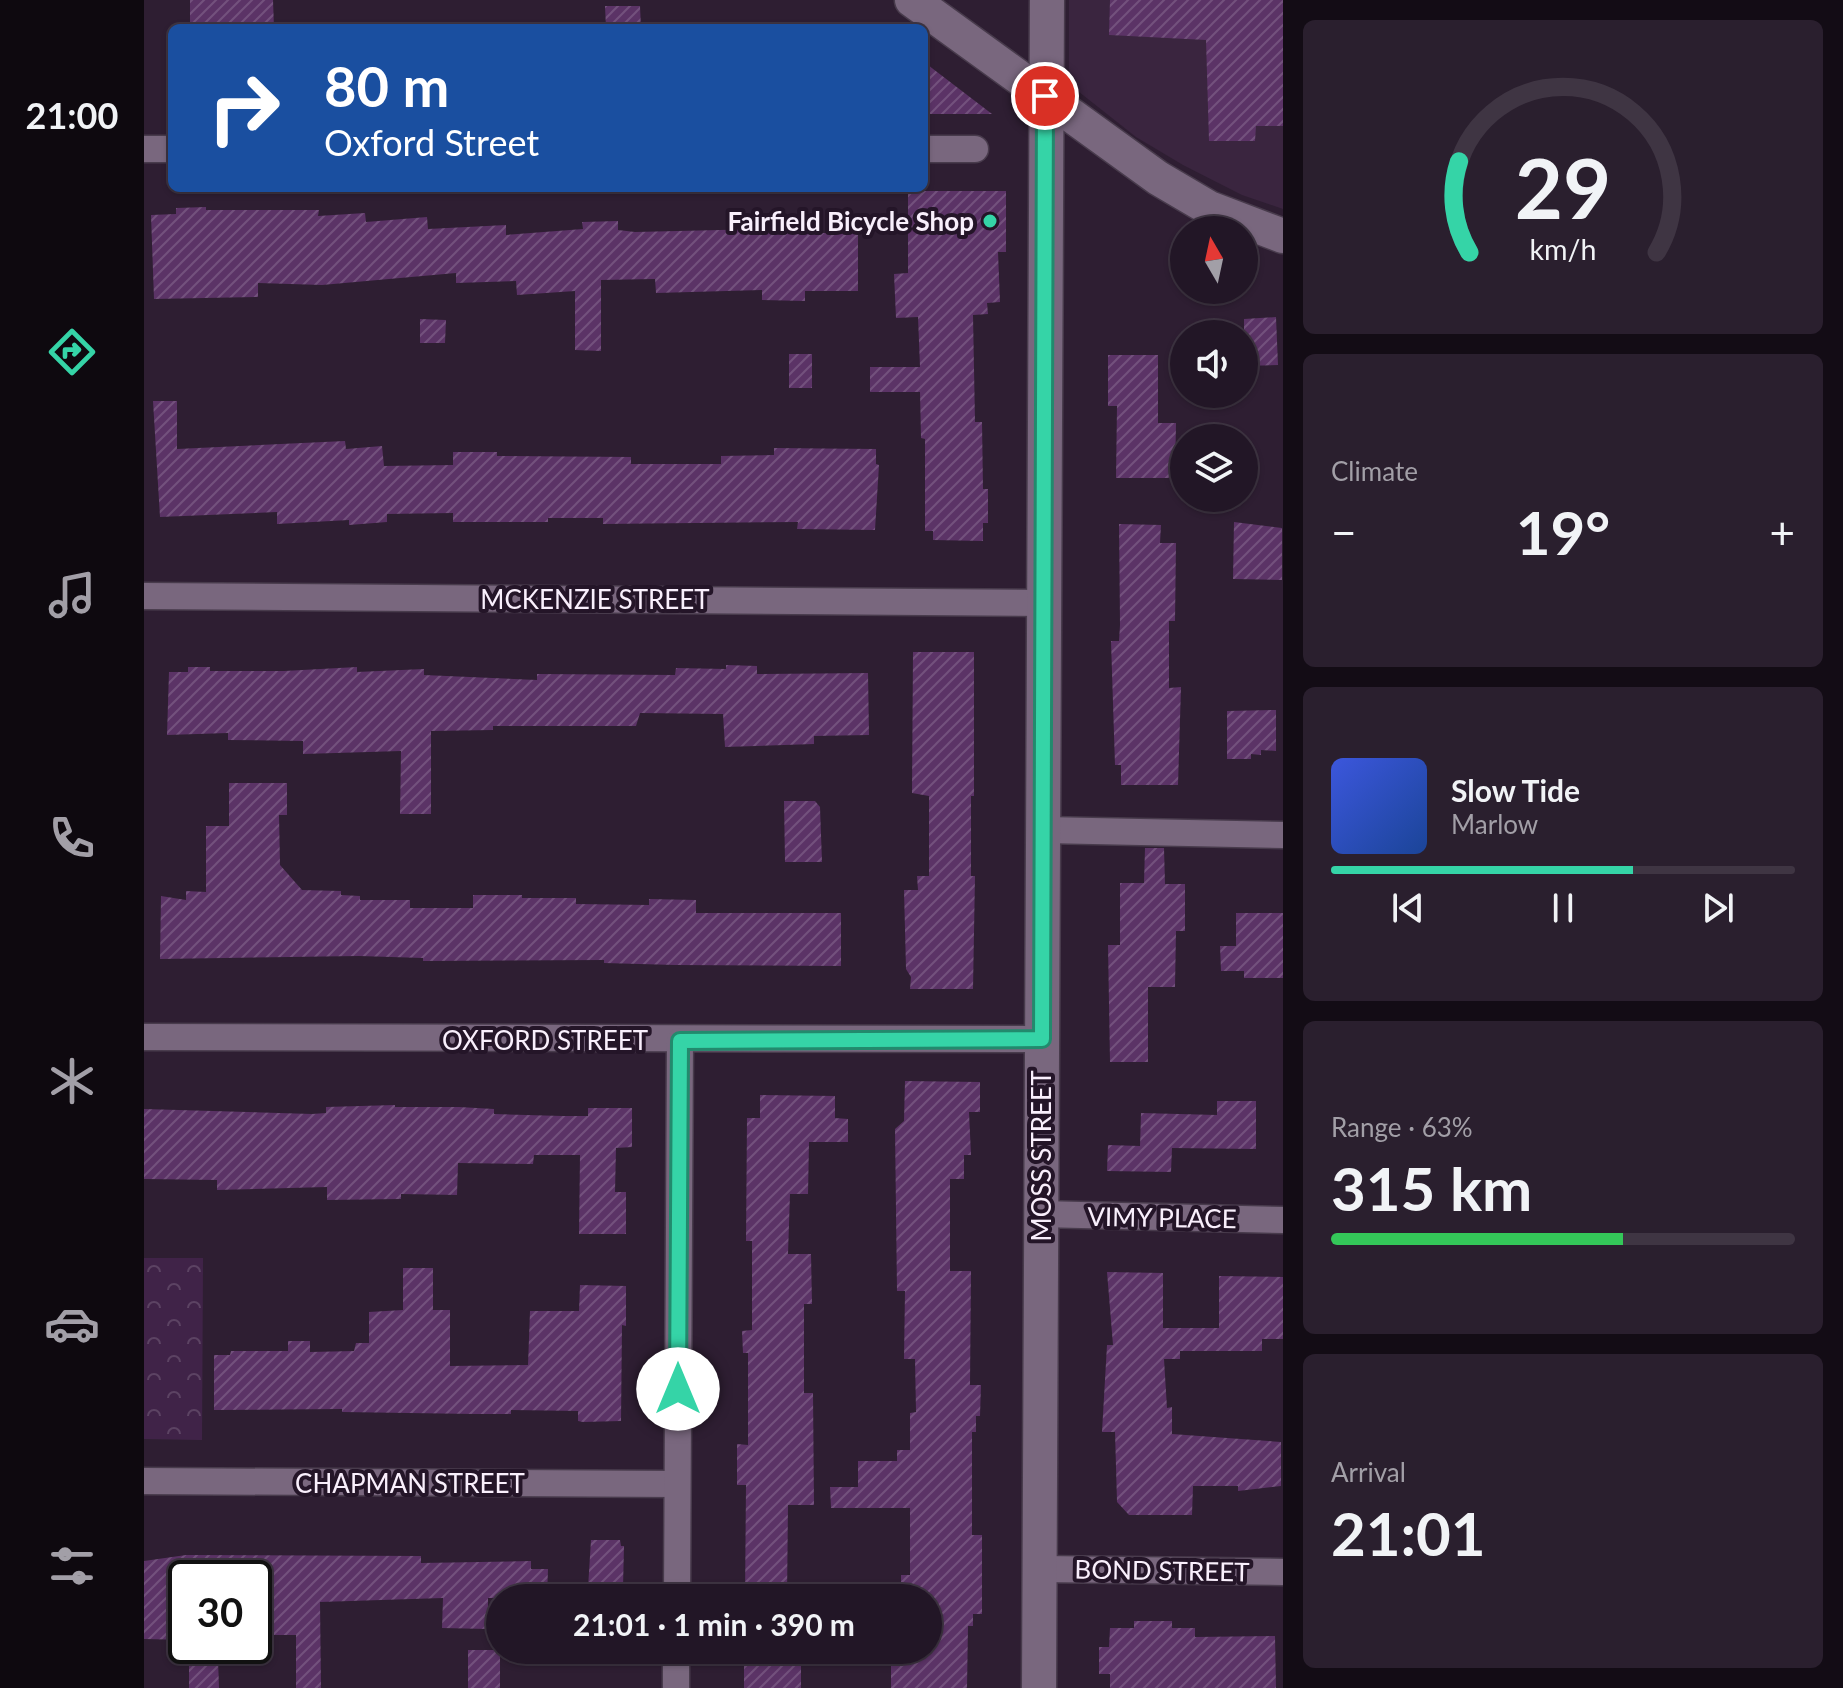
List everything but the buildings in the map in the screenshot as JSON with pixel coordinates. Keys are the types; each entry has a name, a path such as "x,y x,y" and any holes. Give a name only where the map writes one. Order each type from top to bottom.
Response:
{"street":[{"path":"912,0 1158,178 1209,208 1283,236"},
{"name":"MOSS STREET","path":"1039,1688 1047,0"},
{"path":"144,149 168,149"},
{"path":"928,149 975,149"},
{"name":"MCKENZIE STREET","path":"144,596 1045,603"},
{"path":"1045,830 1283,835"},
{"name":"OXFORD STREET","path":"144,1037 680,1041 1042,1039"},
{"path":"677,1584 680,1041"},
{"name":"VIMY PLACE","path":"1041,1214 1283,1220"},
{"name":"CHAPMAN STREET","path":"144,1481 677,1484"},
{"name":"BOND STREET","path":"1041,1569 1283,1572"},
{"path":"676,1664 676,1688"}],"shaded area":[{"path":"1069,0 1283,0 1283,209 1242,195 1183,165 1136,137 1069,84"}],"green space":[{"path":"144,1258 203,1258 202,1440 144,1439"}],"place":[{"name":"Fairfield Bicycle Shop","path":"990,221"}],"route":[{"path":"678,1389 680,1041 1042,1039 1045,96"}]}
